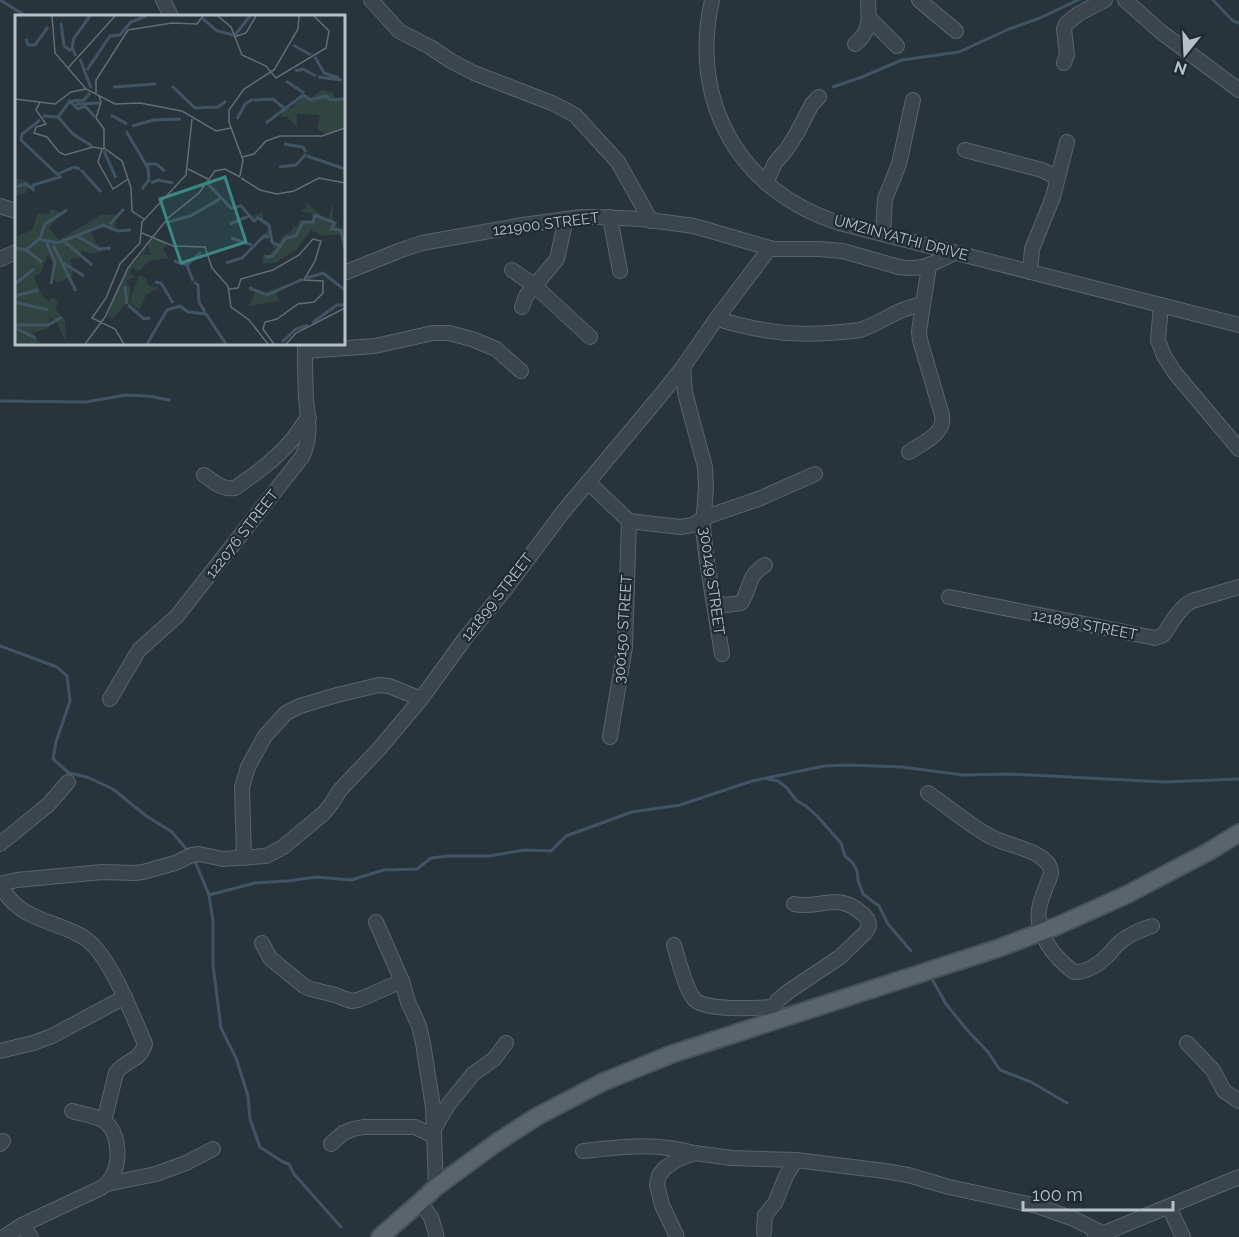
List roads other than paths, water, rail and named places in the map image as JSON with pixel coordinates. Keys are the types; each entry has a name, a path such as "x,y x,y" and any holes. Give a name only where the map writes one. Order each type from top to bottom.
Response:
{"main road":[{"path":"380,1237 436,1187 536,1117 603,1082 773,1014 999,948 1057,926 1126,895 1239,833"}],"street":[{"path":"163,0 170,15"},
{"path":"371,0 399,31 451,61 575,115 621,167 651,220"},
{"name":"UMZINYATHI DRIVE","path":"712,0 706,39 707,69 711,95 717,112 736,150 766,183 784,197 814,214 839,223 1239,325"},
{"path":"855,44 868,28 868,0"},
{"path":"919,0 956,31"},
{"path":"1064,63 1067,55 1066,24 1078,14 1105,0"},
{"path":"1125,0 1161,32 1239,90"},
{"path":"869,18 897,46"},
{"path":"766,183 775,163 787,149 812,104 819,97"},
{"path":"883,233 885,199 899,164 913,100"},
{"path":"1030,272 1034,241 1053,197 1067,142"},
{"path":"965,150 1042,171 1058,178"},
{"path":"0,206 15,211"},
{"name":"121900 STREET","path":"345,273 422,243 524,225 588,217 651,220 694,226 770,248 832,249 900,267 917,269 928,266"},
{"path":"610,217 620,271"},
{"path":"522,307 526,296 557,259 566,219"},
{"name":"121899 STREET","path":"0,885 17,880 91,873 134,873 175,863 199,854 223,859 266,856 324,813 340,790 379,749 421,699 535,548 683,367 770,248"},
{"path":"0,259 15,252"},
{"path":"909,452 936,434 942,426 943,420 919,332 928,266 954,253"},
{"path":"512,270 535,286 590,337"},
{"path":"717,318 766,332 812,334 868,328 908,307 922,305"},
{"path":"1161,305 1158,333 1161,351 1175,373 1239,449"},
{"path":"305,347 375,346 433,333 449,333 496,349 521,371"},
{"name":"122076 STREET","path":"110,699 139,650 177,616 302,457 308,441 309,418 305,347"},
{"name":"300149 STREET","path":"683,367 685,392 705,467 706,488 703,518 706,555 722,654"},
{"path":"204,475 222,487 235,488 293,440 303,423 309,418"},
{"path":"588,482 629,521 680,527 693,525 703,518 761,498 815,474"},
{"name":"300150 STREET","path":"610,737 625,647 629,521"},
{"path":"714,603 726,605 741,603 746,596 752,576 765,565"},
{"name":"121898 STREET","path":"949,597 1155,638 1164,634 1186,604 1239,587"},
{"path":"244,858 242,794 244,776 265,736 286,713 319,700 379,685 389,686 421,699"},
{"path":"0,844 48,805 68,782"},
{"path":"928,793 987,835 1035,854 1049,865 1051,874 1039,910 1041,932 1052,952 1071,970 1077,973 1085,971 1101,962 1126,938 1152,926"},
{"path":"0,885 15,904 29,914 87,940 98,952 125,997 145,1044 140,1056 127,1062 116,1073 104,1121"},
{"path":"674,945 686,982 698,1003 773,1014 777,1001 840,957 869,928 870,923 849,904 826,902 794,904"},
{"path":"376,922 402,981 423,1043 434,1107 436,1187"},
{"path":"262,943 270,958 304,986 351,1001 402,981"},
{"path":"0,1051 52,1036 125,997"},
{"path":"434,1133 448,1105 473,1074 494,1059 506,1043"},
{"path":"1188,1043 1213,1070 1224,1091 1239,1101"},
{"path":"72,1111 104,1121 113,1132 117,1155 115,1170 106,1184"},
{"path":"331,1144 343,1133 364,1127 415,1127 434,1133"},
{"path":"583,1150 627,1146 666,1146 694,1153 732,1158 796,1160 885,1171 1037,1206 1074,1219 1099,1235 1239,1177"},
{"path":"2,1237 106,1184 156,1174 186,1163 213,1149"},
{"path":"677,1237 662,1205 657,1180 665,1168 694,1153"},
{"path":"765,1232 765,1215 775,1203 786,1176 796,1160"},
{"path":"420,1202 431,1218 437,1237"},
{"path":"1169,1207 1184,1237"},
{"path":"22,1225 31,1237"}],"waterway":[{"path":"0,0 24,15"},
{"path":"833,87 902,60 959,52 1078,0"},
{"path":"1213,0 1233,21 1239,23"},
{"path":"0,401 86,402 126,395 169,400"},
{"path":"0,646 57,667 67,676 70,701 56,742 53,759 69,773 87,777 113,789 145,815 172,832 188,851"},
{"path":"209,895 255,883 317,877 351,880 384,870 417,869 431,858 489,856 525,850 551,851 566,836 632,812 680,805 752,781 824,766 902,767 963,775 1009,774 1164,782 1239,779"},
{"path":"768,779 778,781 787,788 796,800 818,817 841,843 845,856 853,863 857,871 863,894 879,906 888,924 911,951"},
{"path":"194,859 209,895 213,921 213,965 221,1028 236,1058 248,1096 250,1119 260,1147 289,1164 294,1174 341,1227"},
{"path":"932,979 946,1004 988,1052 1000,1070 1031,1082 1067,1103"}]}
